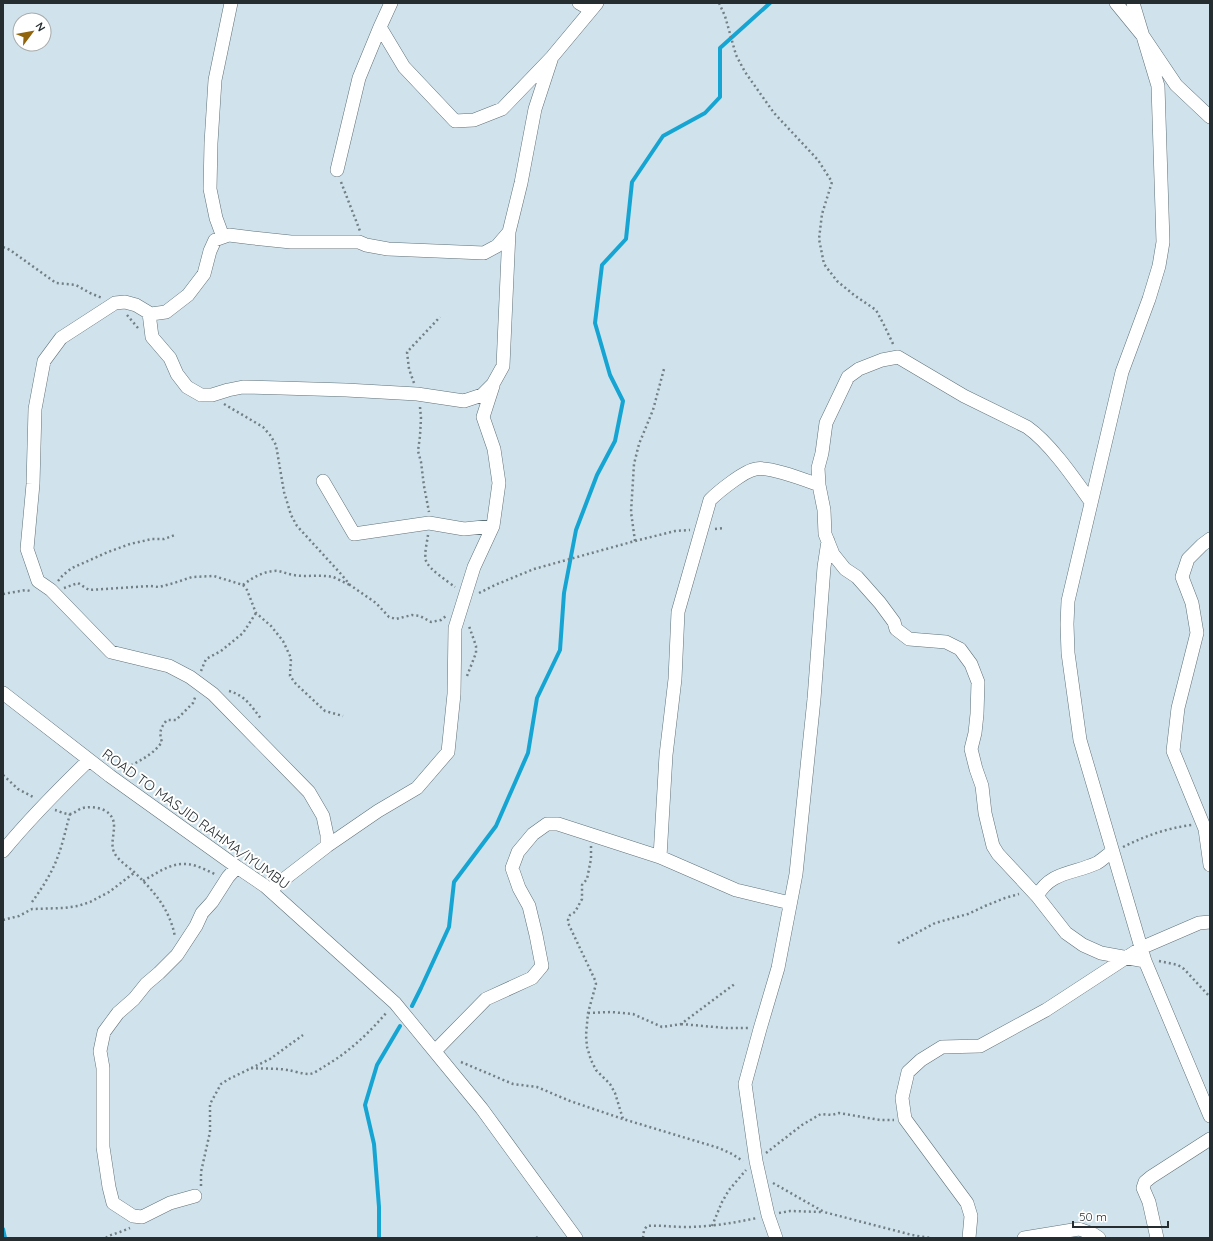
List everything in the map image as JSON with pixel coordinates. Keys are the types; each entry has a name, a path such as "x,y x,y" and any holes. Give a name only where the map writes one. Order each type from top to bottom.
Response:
{"street":[{"path":"223,237 216,218 210,189 211,150 215,80 231,3"},
{"path":"337,170 360,78 391,3"},
{"path":"380,27 404,67 455,121 474,120 502,109 552,57 594,7 579,3"},
{"path":"1116,3 1143,36 1176,85 1210,117"},
{"path":"1133,3 1158,86 1163,242 1159,266 1149,299 1122,372 1068,601 1068,653 1080,740 1141,948 1145,961 1210,1116"},
{"path":"483,418 493,384 503,366 509,232 521,183 535,110 552,57"},
{"path":"327,846 327,835 323,816 309,792 213,694 190,677 169,666 111,652 51,590 38,581 27,549 33,484 35,409 44,361 61,338 115,303 130,303 151,314 166,312 188,295 204,274 210,251 216,240 229,235 291,242 359,242 388,250 484,254 497,246 509,232"},
{"path":"149,313 152,337 170,358 177,374 186,386 201,395 212,395 243,387 417,394 464,401 474,407 483,418 494,449 499,483 493,526 474,568 455,628 454,694 448,752 417,788 378,811 327,846 270,890"},
{"path":"1091,502 1049,448 1032,430 964,396 898,357 882,360 859,369 848,377 826,423 822,453 818,468 826,534 833,554 845,569 857,577 880,603 894,622 896,629 909,639 946,642 960,649 971,664 978,682 975,734 971,749 982,786 985,813 993,846 998,854 1035,894 1066,933 1083,945 1101,953 1145,961"},
{"path":"464,401 482,395 493,384"},
{"path":"660,856 666,755 675,679 678,612 690,575 696,547 710,500 719,491 748,471 757,468 770,470 819,485"},
{"path":"323,481 354,534 429,523 464,529 493,526"},
{"path":"1210,539 1202,544 1188,560 1182,577 1192,602 1197,633 1178,708 1174,751 1205,829 1210,865"},
{"path":"776,1238 768,1215 760,1174 753,1164 745,1084 778,968 796,866 814,699 824,567 828,541"},
{"name":"ROAD TO MASJID RAHMA/IYUMBU","path":"3,693 110,776 265,886 395,1002 482,1109 576,1238"},
{"path":"3,851 44,804 89,760"},
{"path":"435,1051 486,999 532,978 542,966 529,906 519,888 512,868 518,852 533,834 547,824 558,824 660,856 736,890 790,903"},
{"path":"1035,894 1051,880 1098,862 1112,852"},
{"path":"195,1196 170,1203 142,1217 133,1216 113,1203 109,1188 103,1147 103,1068 100,1051 104,1032 118,1013 134,999 146,984 178,955 196,926 202,912 212,902 228,877 237,867"},
{"path":"969,1238 971,1216 967,1203 905,1119 902,1098 908,1072 921,1060 942,1047 980,1046 1046,1010 1141,948 1209,920"},
{"path":"1157,1238 1149,1202 1143,1188 1145,1182 1210,1139"},
{"path":"1024,1238 1079,1229 1099,1238"}],"path":[{"path":"720,3 736,55 745,72 774,113 818,160 832,182 822,214 819,239 824,264 837,281 876,310 898,357"},
{"path":"337,170 366,245"},
{"path":"3,247 10,250 56,283 76,285 90,293 115,303 138,328"},
{"path":"440,317 407,352 409,370 420,403 421,418 418,451 429,517 425,554 426,560 428,566 456,588 464,601 469,627 476,646 476,653 465,682"},
{"path":"635,540 631,512 634,464 639,444 653,410 664,369"},
{"path":"212,395 218,401 263,427 270,434 276,445 284,492 290,515 297,526 350,585 376,603 389,617 396,619 412,615 420,616 431,622 441,620 448,615"},
{"path":"464,601 495,584 534,569 635,540 675,531 724,528"},
{"path":"51,590 63,575 78,564 130,544 152,539 164,539 175,534"},
{"path":"243,585 252,577 276,570 304,576 334,577 341,582 350,585"},
{"path":"3,594 26,590 40,592 78,583 89,590 150,586 159,587 192,577 214,576 243,585 247,590 256,613 271,626 282,641 291,658 290,676 296,684 326,712 342,716"},
{"path":"110,776 148,757 157,749 162,742 160,735 163,725 167,720 176,720 193,703 206,659 220,651 243,633 256,613"},
{"path":"3,775 18,789 55,810 70,814 87,807 104,810 110,814 114,820 113,851 160,900 173,927 178,955"},
{"path":"32,902 44,885 59,855 70,814"},
{"path":"1112,852 1139,838 1174,827 1202,824"},
{"path":"591,842 590,859 586,879 582,885 582,899 575,912 570,915 568,920 595,980 594,993 588,1013 586,1035 589,1055 596,1070 612,1087 618,1099 623,1119"},
{"path":"143,881 168,867 186,863 203,868 224,878 228,877"},
{"path":"3,920 19,916 32,909 64,908 90,902 109,892 134,873"},
{"path":"898,943 935,923 968,914 1017,894 1035,894"},
{"path":"1145,961 1151,960 1178,965 1195,979 1210,997"},
{"path":"681,1024 736,983"},
{"path":"251,1068 264,1070 287,1070 308,1074 317,1071 337,1059 354,1046 374,1027 395,1002"},
{"path":"588,1013 611,1012 633,1014 662,1027 681,1024 760,1029"},
{"path":"195,1196 201,1189 200,1172 210,1132 210,1104 221,1084 270,1059 303,1035"},
{"path":"456,1060 513,1084 537,1086 570,1101 623,1119 719,1148 753,1164"},
{"path":"712,1226 722,1202 730,1190 753,1164 802,1125 822,1114 832,1115 839,1113 880,1120 905,1119"},
{"path":"760,1174 824,1212"},
{"path":"643,1238 644,1230 648,1226 712,1226 730,1224 790,1211 824,1212 912,1235 930,1238"},
{"path":"106,1238 132,1227 142,1217"},
{"path":"536,1238 540,1236"}],"waterway":[{"path":"412,1006 449,927 454,882 496,826 528,753 537,698 560,650 564,593 576,530 597,475 615,441 623,401 610,375 595,323 602,265 626,239 632,182 663,136 705,113 720,97 720,48 770,3"},
{"path":"379,1238 379,1207 374,1144 365,1105 377,1065 400,1026"},
{"path":"3,1229 5,1238"}]}
